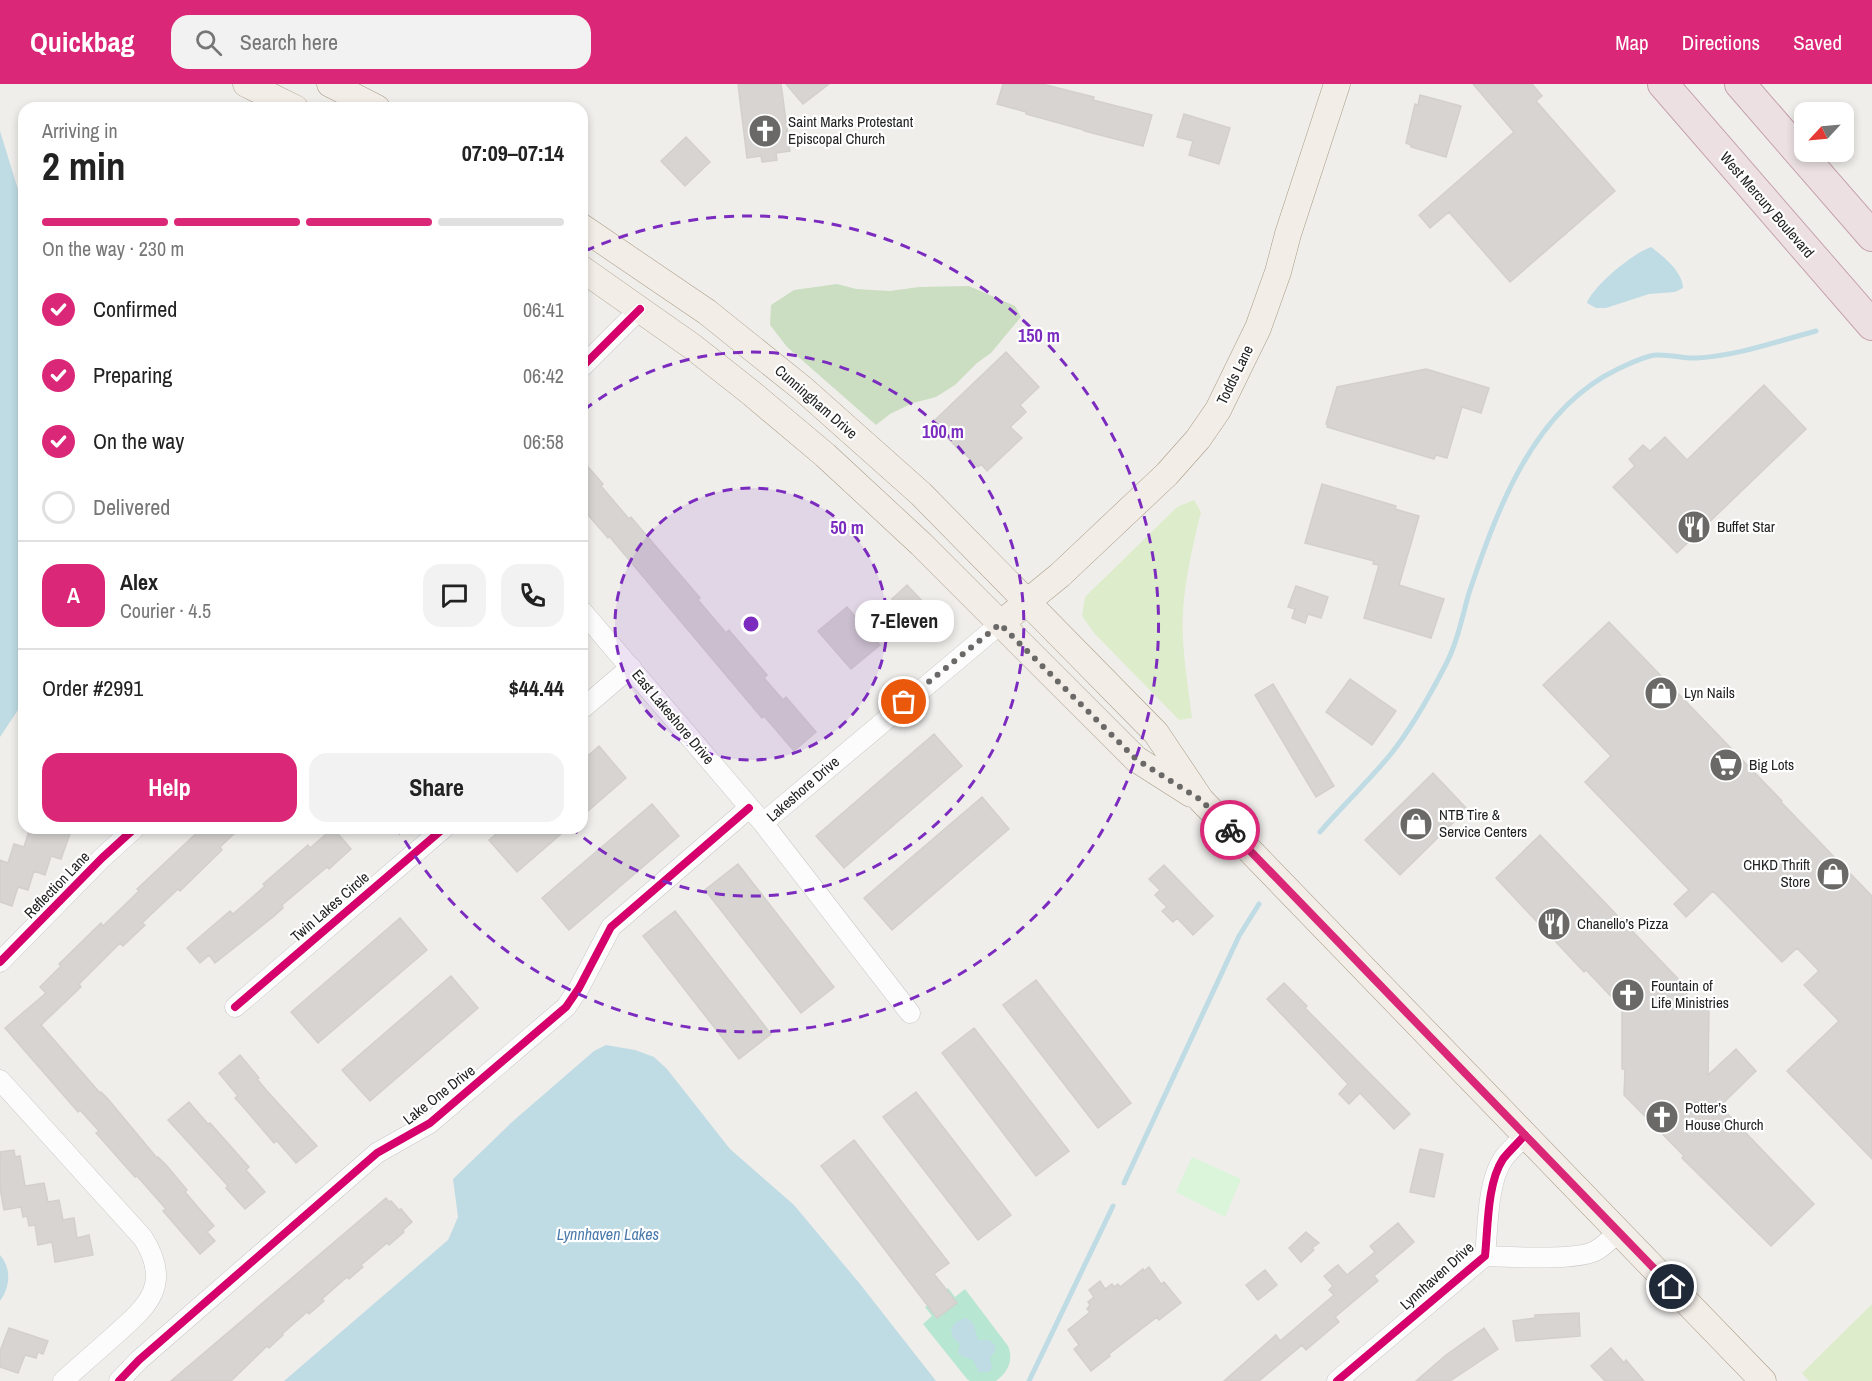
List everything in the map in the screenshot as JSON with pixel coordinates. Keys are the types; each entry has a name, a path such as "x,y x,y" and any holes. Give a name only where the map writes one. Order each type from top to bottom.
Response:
{"highway":[{"name":"West Mercury Boulevard","path":"1663,84 1872,325"},
{"path":"1740,84 1872,236"}],"main road":[{"path":"246,84 283,102"},
{"path":"330,84 365,102"},
{"name":"Todds Lane","path":"1000,624 1060,575 1167,474 1198,439 1218,410 1258,328 1278,273 1291,223 1337,84"},
{"name":"Cunningham Drive","path":"588,231 706,312 803,389 921,494 1028,602"},
{"path":"588,273 640,309 750,392 825,455 921,544 1136,759 1201,800"},
{"path":"1028,602 1156,733 1201,800 1763,1381"}],"street":[{"path":"588,361 640,309"},
{"name":"East Lakeshore Drive","path":"588,618 763,823"},
{"name":"Lakeshore Drive","path":"910,1013 763,823 1000,624"},
{"path":"588,704 631,667"},
{"name":"Lake One Drive","path":"119,1381 139,1360 377,1153 430,1123 566,1007 579,988 611,927 749,808"},
{"name":"Reflection Lane","path":"0,962 128,834"},
{"name":"Twin Lakes Circle","path":"235,1007 437,834"},
{"path":"0,1080 143,1238 155,1263 155,1288 147,1305 63,1381"},
{"name":"Lynnhaven Drive","path":"1485,1256 1497,1170 1504,1158 1525,1135"},
{"name":"Lynnhaven Drive","path":"1337,1381 1485,1256 1583,1255 1596,1252 1618,1232"}],"green space":[{"path":"837,284 856,289 890,291 919,287 969,286 1015,306 1021,317 991,353 977,363 955,385 936,397 913,403 890,414 876,425 787,347 770,325 771,305 794,290"},
{"path":"1194,500 1201,512 1187,574 1183,625 1185,665 1192,718 1179,720 1095,634 1082,616 1085,597 1177,507"},
{"path":"1192,1157 1241,1179 1225,1217 1176,1192"},
{"path":"948,1288 955,1297 965,1289 1008,1346 1009,1365 996,1381 967,1379 923,1324 932,1316 925,1307"},
{"path":"1872,1304 1872,1381 1809,1381 1802,1373"}],"water":[{"path":"0,131 18,190 18,710 0,737"},
{"path":"1651,247 1676,270 1683,288 1675,292 1649,294 1606,308 1596,308 1587,303 1597,288 1614,271 1643,250"},
{"name":"Lynnhaven Lakes","path":"606,1045 635,1050 654,1057 667,1069 730,1149 794,1205 936,1381 284,1381 448,1240 458,1217 453,1179 512,1122 594,1051"},
{"path":"0,1255 8,1272 8,1284 0,1301"},
{"path":"965,1318 974,1324 979,1340 989,1340 995,1345 995,1351 990,1358 992,1368 989,1372 979,1372 973,1360 958,1352 960,1344 953,1338 951,1329 956,1322"}],"building":[{"name":"Saint Marks Protestant Episcopal Church","path":"738,84 781,84 790,151 776,153 777,160 762,162 761,156 747,158"},
{"path":"786,84 829,84 803,104"},
{"path":"1003,84 1042,84 1152,115 1143,146 1084,131 997,104"},
{"path":"1473,84 1532,84 1542,96 1536,101 1615,191 1510,282 1449,212 1430,228 1419,215 1514,132"},
{"path":"1420,95 1461,106 1446,157 1411,147 1406,143 1415,104 1418,105"},
{"path":"1184,114 1230,128 1219,164 1189,155 1193,141 1177,137"},
{"path":"686,137 710,162 685,186 661,161"},
{"path":"1006,352 1039,387 1020,405 1026,412 1010,427 1022,438 987,471 981,464 978,467 961,452 941,431 943,428 935,420"},
{"path":"1426,369 1489,388 1481,413 1462,407 1447,458 1436,455 1434,459 1327,427 1337,387"},
{"path":"1764,385 1806,429 1677,553 1613,487 1635,466 1629,459 1643,445 1650,451 1665,437 1687,460"},
{"path":"588,467 629,519 631,517 700,598 698,600 726,633 729,630 767,675 764,678 783,700 786,697 816,732 794,751 764,716 762,718 609,536 608,538 588,515"},
{"path":"1322,484 1396,506 1395,509 1419,516 1399,585 1444,599 1431,638 1364,618 1379,565 1373,564 1374,561 1305,543"},
{"path":"907,585 942,622 927,636 892,599"},
{"path":"1296,586 1328,597 1321,618 1308,614 1305,623 1292,618 1295,609 1288,607"},
{"path":"847,607 880,645 851,669 818,631"},
{"path":"1609,622 1872,896 1872,1159 1787,1071 1839,1021 1804,985 1819,971 1797,948 1782,962 1713,891 1686,917 1674,904 1689,890 1585,782 1611,756 1543,685"},
{"path":"1350,679 1396,711 1372,745 1326,712"},
{"path":"1273,684 1334,786 1316,797 1255,695"},
{"path":"934,734 962,766 844,868 816,836"},
{"path":"599,746 626,778 588,811 588,756"},
{"name":"NTB Tire & Service Centers","path":"1433,773 1467,809 1400,875 1365,840"},
{"path":"982,797 1009,829 892,930 864,898"},
{"path":"652,804 679,836 569,930 542,898"},
{"path":"28,834 70,834 61,859 51,856 45,875 34,871 28,890 18,887 12,906 0,902 0,860 8,863 14,844 24,847"},
{"path":"196,834 234,834 220,847 222,850 180,891 178,889 142,923 145,925 123,946 120,943 79,984 81,987 41,1025 100,1093 108,1099 157,1158 167,1166 187,1190 185,1192 214,1226 207,1232 215,1241 200,1254 163,1211 166,1209 96,1133 99,1131 80,1110 78,1112 5,1028 46,993 40,987 61,966 59,964 101,923 103,926 139,891 137,889"},
{"path":"326,834 338,834 351,849 282,905 283,908 273,917 215,963 209,955 200,963 187,948 230,911 233,914 308,845 310,848"},
{"path":"496,834 561,834 517,872 489,840"},
{"path":"1540,835 1687,988 1687,1006 1709,1006 1708,1075 1736,1049 1756,1071 1720,1106 1814,1204 1771,1246 1682,1158 1684,1156 1624,1095 1622,1008 1586,970 1584,972 1496,878"},
{"path":"738,864 834,987 801,1013 705,890"},
{"path":"1164,865 1213,916 1193,935 1177,918 1173,922 1162,911 1167,907 1155,895 1160,890 1149,879"},
{"path":"675,911 771,1034 739,1059 643,936"},
{"path":"400,918 427,950 318,1043 291,1012"},
{"path":"451,976 478,1008 370,1101 342,1070"},
{"path":"1036,980 1131,1103 1098,1128 1003,1005"},
{"path":"1284,983 1307,1006 1305,1008 1410,1114 1394,1129 1360,1093 1349,1104 1339,1094 1348,1084 1267,999"},
{"path":"974,1028 1069,1151 1036,1176 942,1053"},
{"path":"240,1055 267,1091 317,1146 296,1163 277,1141 274,1143 235,1098 238,1096 219,1073"},
{"path":"916,1092 1011,1215 978,1240 883,1117"},
{"path":"189,1102 249,1167 246,1170 265,1192 245,1209 226,1188 228,1186 168,1120"},
{"path":"854,1140 949,1263 934,1274 957,1303 937,1318 821,1166"},
{"path":"1420,1149 1443,1154 1434,1197 1410,1192"},
{"path":"14,1150 15,1157 20,1156 25,1186 44,1183 48,1202 59,1200 63,1220 74,1218 77,1238 89,1235 93,1255 55,1262 52,1242 38,1245 35,1225 29,1226 27,1216 23,1217 21,1207 4,1210 0,1188 0,1152"},
{"path":"386,1198 399,1210 401,1209 412,1222 403,1230 404,1232 361,1265 363,1267 349,1279 347,1277 322,1299 324,1301 309,1314 307,1312 269,1348 267,1346 231,1381 171,1381"},
{"path":"1398,1223 1414,1242 1374,1276 1378,1281 1335,1317 1339,1322 1306,1350 1302,1345 1259,1381 1224,1381 1276,1335 1280,1341 1334,1295 1329,1290 1333,1286 1324,1276 1338,1265 1347,1275 1375,1252 1370,1246"},
{"path":"1306,1232 1319,1243 1301,1262 1289,1248"},
{"path":"1149,1267 1161,1284 1164,1282 1181,1303 1159,1320 1157,1317 1091,1371 1074,1349 1079,1345 1068,1330 1090,1312 1087,1309 1090,1305 1088,1302 1094,1297 1089,1290 1100,1281 1105,1289 1112,1284 1114,1287 1118,1284 1120,1287"},
{"path":"1265,1270 1277,1285 1258,1300 1246,1285"},
{"path":"1579,1313 1580,1336 1516,1341 1513,1321 1535,1318 1535,1315"},
{"path":"9,1328 48,1341 43,1354 38,1352 36,1358 25,1355 18,1373 0,1367 0,1351"},
{"path":"1484,1328 1498,1349 1450,1381 1416,1381 1446,1355"},
{"path":"1611,1348 1624,1363 1626,1360 1644,1381 1605,1381 1591,1366"}],"waterway":[{"path":"1320,832 1390,755 1426,701 1453,649 1480,561 1506,496 1522,465 1541,436 1563,409 1588,387 1637,360 1656,355 1712,357 1816,331"},
{"path":"1124,1183 1239,936 1259,904"},
{"path":"1029,1381 1113,1206"}],"cycle path":[{"path":"588,361 640,309"},
{"path":"119,1381 139,1360 377,1153 430,1123 566,1007 579,988 611,927 749,808"},
{"path":"0,962 128,834"},
{"path":"235,1007 437,834"},
{"path":"1337,1381 1485,1256 1489,1206 1494,1180 1503,1159 1525,1135"}],"way so far":[{"path":"904,702 1000,624 1136,759 1201,800 1230,830"}],"place":[{"name":"Saint Marks Protestant Episcopal Church","path":"765,131"},
{"name":"Buffet Star","path":"1694,527"},
{"name":"Lyn Nails","path":"1661,693"},
{"name":"7-Eleven","path":"904,702"},
{"name":"Big Lots","path":"1726,765"},
{"name":"NTB Tire & Service Centers","path":"1416,824"},
{"name":"CHKD Thrift Store","path":"1833,874"},
{"name":"Chanello’s Pizza","path":"1554,924"},
{"name":"Fountain of Life Ministries","path":"1628,995"},
{"name":"Potter’s House Church","path":"1662,1117"}],"route":[{"path":"1230,830 1672,1287"}]}
